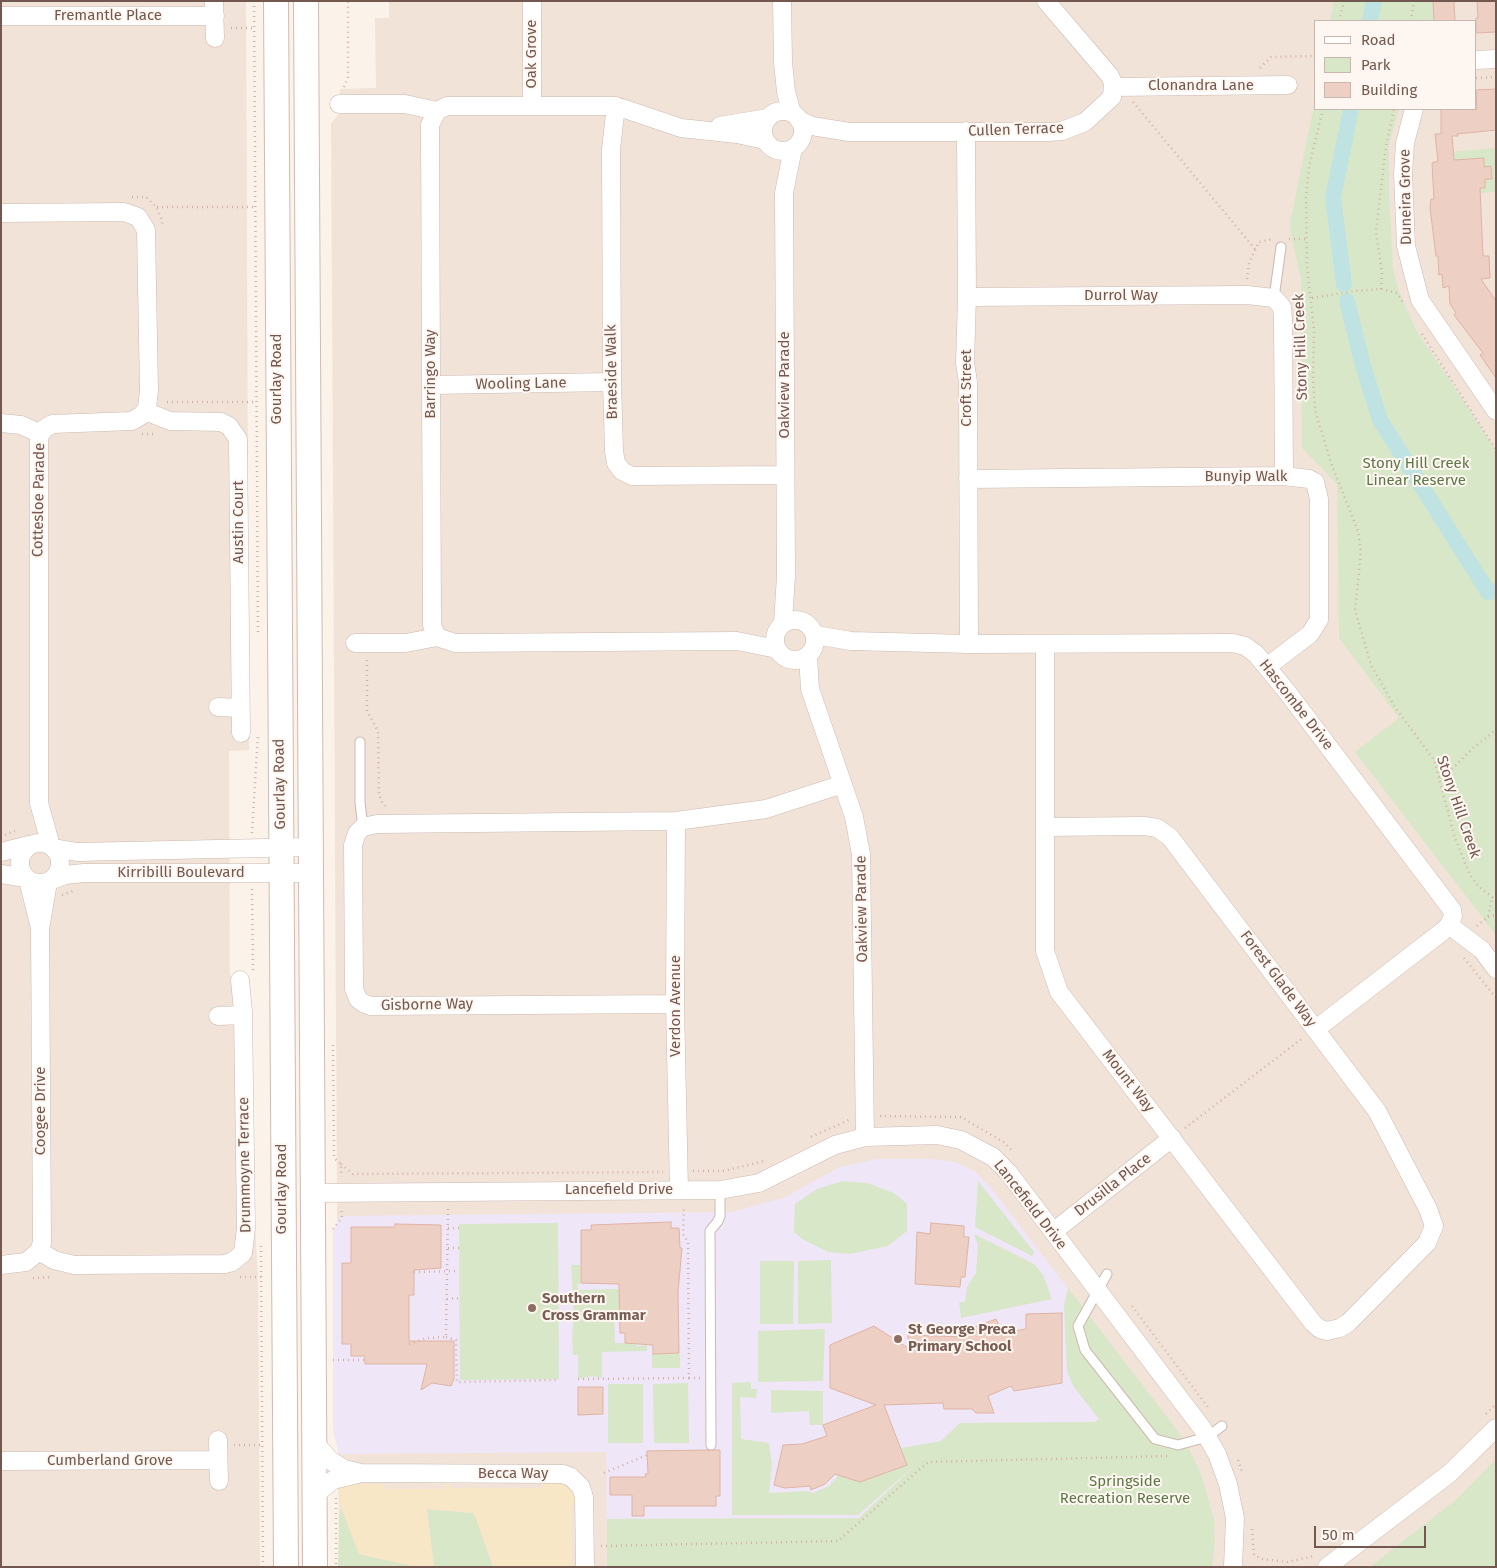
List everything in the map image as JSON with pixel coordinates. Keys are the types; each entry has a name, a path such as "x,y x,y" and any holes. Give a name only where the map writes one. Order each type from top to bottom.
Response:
{"main road":[{"name":"Gourlay Road","path":"276,1 282,874 282,1193 286,1567"},
{"name":"Gourlay Road","path":"306,1 314,1442 325,1492 315,1567"},
{"path":"282,1193 312,1193"}],"street":[{"name":"Oak Grove","path":"532,1 532,106"},
{"path":"339,104 405,104 437,111 447,106 616,106 681,128 702,129 769,144 783,150 795,146 803,132 786,92 783,62 782,1"},
{"path":"1046,1 1110,76 1122,87"},
{"name":"Fremantle Place","path":"1,16 215,21"},
{"path":"1477,60 1496,59"},
{"path":"769,144 764,128 769,117 783,62"},
{"name":"Clonandra Lane","path":"1122,87 1288,86"},
{"name":"Cullen Terrace","path":"796,117 812,126 849,132 1049,132 1073,128 1085,122 1107,104 1112,96 1122,87"},
{"name":"Braeside Walk","path":"616,106 611,149 612,382 616,464 622,472 640,476 785,475"},
{"name":"Duneira Grove","path":"1414,110 1405,143 1403,174 1406,246 1420,300 1496,411"},
{"name":"Barringo Way","path":"437,111 430,125 432,626 438,637"},
{"path":"702,129 769,117 781,111 796,117"},
{"name":"Croft Street","path":"966,131 967,297 965,363 968,382 969,644"},
{"name":"Cullen Terrace","path":"795,146 849,132"},
{"name":"Oakview Parade","path":"769,144 784,193"},
{"name":"Oakview Parade","path":"780,627 786,576 784,193 795,146"},
{"path":"1,213 124,212 138,217 146,230 147,238 150,391 145,410"},
{"name":"Durrol Way","path":"967,297 1247,295 1274,298"},
{"path":"1274,298 1282,307 1283,318 1284,476"},
{"name":"Wooling Lane","path":"431,385 612,382"},
{"name":"Austin Court","path":"145,410 166,419 221,422 229,426 238,439 241,733"},
{"name":"Cottesloe Parade","path":"31,845 39,803 37,447 41,434 52,424 60,422 132,421 145,410"},
{"path":"1,423 21,425 41,434"},
{"name":"Bunyip Walk","path":"968,479 1284,476 1309,478 1315,482 1318,491 1319,620 1310,634 1268,666"},
{"name":"Oakview Parade","path":"786,576 801,620"},
{"path":"355,643 406,643 438,637 455,643 737,640 780,627 795,620 801,620 810,626 812,646 797,660 737,640"},
{"path":"780,627 775,637 784,655"},
{"name":"Hascombe Drive","path":"812,646 851,641 969,644 1233,643 1250,650 1268,666 1450,905 1453,916 1449,925"},
{"name":"Mount Way","path":"1045,644 1045,951 1059,992 1178,1133 1320,1329 1333,1331 1348,1323 1430,1238"},
{"name":"Oakview Parade","path":"810,689 812,646"},
{"name":"Oakview Parade","path":"784,655 810,689 854,816 861,854 865,1138"},
{"path":"218,707 240,708"},
{"path":"363,827 397,824 676,821 766,809 843,784"},
{"name":"Cottesloe Parade","path":"39,803 53,847"},
{"name":"Verdon Avenue","path":"676,821 675,1004 679,1190"},
{"name":"Forest Glade Way","path":"1045,827 1144,826 1157,828 1170,837 1309,1034 1377,1111 1428,1209 1434,1226 1430,1238"},
{"name":"Gisborne Way","path":"363,827 357,834 353,854 354,989 358,999 363,1003 371,1006 675,1004"},
{"path":"1,852 42,842 53,847 60,858 61,865 59,871 50,881 38,883 1,874"},
{"path":"27,879 20,867 20,861 24,849 31,845"},
{"name":"Kirribilli Boulevard","path":"53,847 77,852 311,847"},
{"name":"Kirribilli Boulevard","path":"50,881 65,875 84,873 311,873"},
{"name":"Coogee Drive","path":"27,879 40,929"},
{"name":"Coogee Drive","path":"39,1251 42,1243 40,929 50,881"},
{"path":"1309,1034 1449,925 1460,940 1482,950 1496,969"},
{"name":"Drummoyne Terrace","path":"39,1251 54,1260 74,1265 225,1264 232,1262 243,1253 246,1237 243,1015 247,979"},
{"path":"218,1016 243,1015"},
{"name":"Drusilla Place","path":"1053,1232 1178,1133"},
{"name":"Lancefield Drive","path":"312,1193 720,1190 760,1183 835,1145 865,1138 937,1135 961,1140 978,1147 993,1157 1008,1172 1207,1437 1228,1484 1235,1518 1233,1567"},
{"path":"1,1265 26,1262 39,1251"},
{"path":"1324,1560 1450,1473 1489,1423"},
{"name":"Becca Way","path":"314,1442 331,1461 344,1469 361,1473 563,1474 576,1482 584,1497 585,1567"},
{"path":"218,1449 219,1480"},
{"name":"Cumberland Grove","path":"1,1461 218,1449"},
{"name":"Becca Way","path":"325,1492 333,1480 361,1473"}],"lane":[{"path":"1274,298 1279,270 1280,247"},
{"name":"Gisborne Way","path":"360,742 360,802 363,827"},
{"path":"711,1445 710,1231 718,1222 720,1216 720,1190"},
{"path":"1107,1274 1096,1290 1078,1326 1085,1350 1155,1439 1178,1445 1207,1437 1222,1426"}],"path":[{"path":"254,1 258,638"},
{"path":"1339,20 1344,1"},
{"path":"1411,20 1414,1"},
{"path":"215,21 255,28"},
{"path":"1257,72 1270,57 1314,56"},
{"path":"1477,78 1496,77"},
{"path":"1122,87 1134,105 1255,249"},
{"name":"Stony Hill Creek","path":"1323,110 1309,167 1306,196 1306,238 1312,298 1315,410 1331,464 1358,531 1361,552 1355,610 1371,665 1395,707 1434,760 1455,838 1470,875 1479,887 1496,900"},
{"path":"1381,290 1382,273 1376,232 1386,146 1394,110"},
{"path":"126,197 146,197 156,207 162,220 162,230"},
{"path":"138,217 156,207 255,207"},
{"path":"1247,295 1247,268 1255,249 1262,240 1306,238"},
{"path":"1312,298 1355,291 1381,290 1397,293 1407,309"},
{"path":"1422,334 1496,450"},
{"path":"133,434 165,434 166,402 257,402"},
{"path":"366,660 367,711 378,731 379,795 387,807 397,809 397,824"},
{"path":"252,848 258,727"},
{"path":"1438,777 1451,770 1473,748 1496,730"},
{"path":"247,979 252,873"},
{"path":"1488,917 1492,898"},
{"path":"1496,915 1488,917 1460,940 1496,998"},
{"path":"1178,1133 1309,1034"},
{"path":"810,1138 846,1120 865,1117 961,1117 1005,1143 1018,1158"},
{"path":"340,1164 353,1174 724,1171 750,1166 772,1158"},
{"path":"578,1379 690,1378 688,1242 684,1234 684,1208"},
{"path":"446,1337 448,1209"},
{"path":"448,1228 459,1228"},
{"path":"262,1241 263,1567"},
{"path":"448,1248 460,1248"},
{"path":"414,1272 457,1271"},
{"path":"447,1299 460,1298"},
{"path":"1130,1303 1222,1426"},
{"path":"409,1344 427,1338 446,1337 456,1340 457,1382 557,1380"},
{"path":"334,1360 365,1360"},
{"path":"1489,1423 1496,1404"},
{"path":"218,1449 262,1445"},
{"path":"585,1546 838,1541 928,1462 1172,1456 1178,1445"},
{"path":"1234,1452 1244,1477"},
{"path":"604,1474 647,1455"},
{"path":"325,1492 336,1567"},
{"path":"1252,1522 1254,1555 1262,1560 1288,1562 1315,1556 1324,1560"}],"shaded area":[{"path":"1,1 246,1 249,750 229,751 230,976 241,977 258,1277 260,1567 1,1567"},
{"path":"389,1 1496,1 1496,1567 339,1567 331,123 340,113 340,89 376,88 375,18 389,18"},
{"path":"877,1159 932,1159 955,1162 973,1170 988,1184 1068,1288 1064,1306 1074,1387 1099,1419 1095,1422 960,1423 859,1518 607,1519 606,1452 339,1454 333,1430 333,1232 340,1216 731,1212 783,1198 840,1167"}],"green space":[{"path":"1334,1 1433,1 1434,20 1330,20"},
{"name":"Stony Hill Creek Linear Reserve","path":"1314,105 1314,110 1399,110 1389,145 1389,193 1393,267 1398,289 1416,330 1496,450 1496,935 1355,752 1399,718 1339,638 1337,484 1302,448 1301,279 1291,236 1290,223"},
{"path":"1496,148 1496,192 1457,195 1471,188 1485,188 1485,179 1492,179 1491,166 1484,167 1483,159 1438,161 1437,153"},
{"path":"843,1181 867,1183 894,1193 907,1204 907,1231 888,1246 850,1254 828,1252 802,1239 794,1232 795,1204 817,1189"},
{"path":"978,1181 1034,1252 1032,1256 975,1227"},
{"path":"558,1223 559,1379 460,1380 459,1224"},
{"path":"974,1234 1034,1264 1043,1275 1052,1299 961,1318 959,1302 965,1302 967,1287 976,1273 978,1245"},
{"path":"831,1260 832,1323 798,1324 798,1261"},
{"path":"760,1261 794,1261 793,1324 760,1324"},
{"path":"571,1265 580,1265 580,1284 577,1284 578,1290 619,1289 620,1311 614,1311 615,1343 636,1343 636,1346 647,1345 647,1351 602,1352 602,1378 592,1376 578,1379 578,1355 573,1355 574,1312"},
{"name":"Springside Recreation Reserve","path":"1068,1288 1177,1430 1189,1449 1200,1471 1214,1519 1215,1540 1212,1567 607,1567 607,1519 859,1518 920,1461 858,1515 732,1515 732,1383 751,1382 751,1389 757,1389 756,1398 740,1397 741,1439 769,1443 772,1465 769,1493 808,1491 813,1493 829,1486 839,1475 857,1475 860,1482 907,1465 901,1448 941,1441 960,1423 1095,1422 1099,1419 1074,1387 1067,1372 1064,1306"},
{"path":"825,1329 823,1381 758,1382 758,1331"},
{"path":"652,1353 680,1353 680,1368 652,1368"},
{"path":"688,1383 689,1443 654,1443 653,1384"},
{"path":"608,1384 643,1384 643,1443 608,1443"},
{"path":"771,1390 823,1391 823,1425 810,1425 809,1411 771,1413"},
{"path":"1496,1459 1496,1567 1370,1567 1458,1498"},
{"path":"341,1507 359,1554 417,1567 338,1567"},
{"path":"426,1509 474,1513 493,1567 434,1567"}],"sand":[{"path":"543,1482 567,1484 575,1493 577,1505 572,1505 572,1565 578,1567 493,1567 474,1513 427,1509 434,1567 417,1567 359,1554 341,1507 338,1484 384,1484 385,1489 444,1489 445,1484 450,1484 450,1488 542,1488"}],"building":[{"path":"1433,1 1454,1 1455,20 1434,20"},
{"path":"1477,1 1496,1 1496,32 1477,33 1476,18 1478,18"},
{"path":"1496,89 1496,130 1452,136 1454,160 1484,158 1484,167 1491,166 1492,179 1485,179 1485,188 1480,188 1483,256 1489,256 1490,278 1481,279 1496,301 1496,378 1480,355 1483,353 1454,315 1456,313 1450,304 1449,286 1443,288 1442,274 1439,275 1438,256 1436,256 1430,208 1431,199 1434,199 1432,163 1438,161 1435,134 1441,134 1441,110 1477,110 1477,90"},
{"path":"671,1222 671,1228 679,1228 680,1248 682,1248 678,1292 679,1353 653,1354 653,1345 625,1343 625,1333 620,1333 619,1284 581,1283 581,1230 591,1230 591,1225"},
{"path":"931,1223 964,1226 964,1237 969,1237 965,1277 961,1277 960,1287 915,1284 917,1232 930,1234"},
{"path":"395,1224 441,1225 441,1268 414,1270 414,1295 409,1295 409,1341 454,1341 454,1379 451,1386 432,1383 421,1390 427,1364 365,1364 365,1356 351,1356 351,1344 342,1344 342,1263 351,1263 351,1227 395,1227"},
{"path":"1062,1313 1062,1383 1014,1391 1011,1386 988,1396 994,1413 976,1413 972,1409 944,1409 943,1403 884,1405 907,1465 860,1482 835,1474 825,1484 811,1490 810,1486 785,1488 774,1485 783,1445 802,1444 827,1436 823,1425 876,1405 830,1388 830,1345 874,1326 908,1348 908,1335 966,1337 964,1331 996,1319 1002,1333 1026,1329 1026,1314"},
{"path":"578,1387 603,1387 603,1414 578,1415"},
{"path":"720,1450 720,1496 716,1496 716,1506 644,1506 644,1516 632,1516 632,1495 610,1495 610,1477 646,1477 645,1474 648,1474 647,1451"}],"waterway":[{"name":"Stony Hill Creek","path":"1370,20 1374,1"},
{"name":"Stony Hill Creek","path":"1344,284 1333,198 1351,110"},
{"name":"Stony Hill Creek","path":"1347,301 1362,362 1380,420 1488,592 1496,591"}],"place":[{"name":"Southern Cross Grammar","path":"532,1308"},
{"name":"St George Preca Primary School","path":"898,1339"}]}
